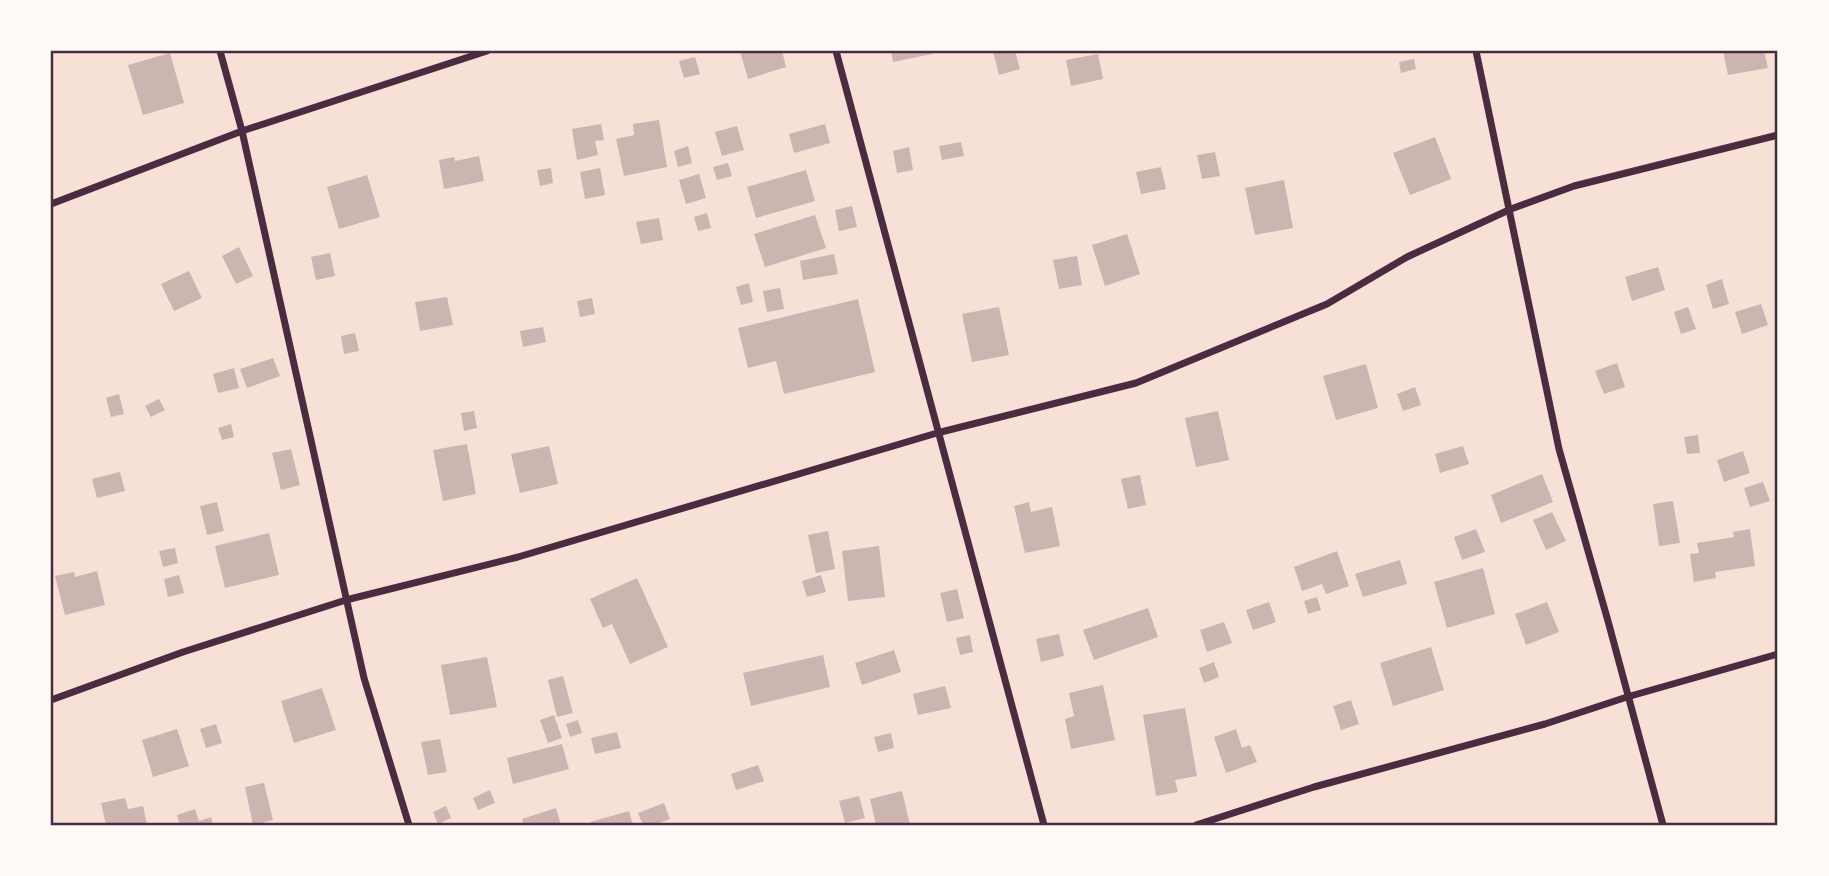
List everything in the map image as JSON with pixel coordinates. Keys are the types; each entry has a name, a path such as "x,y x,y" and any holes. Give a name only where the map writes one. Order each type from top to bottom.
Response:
{"street":[{"path":"220,51 242,131 364,678 408,825"},
{"path":"51,204 242,131 488,51"},
{"path":"836,51 1044,825"},
{"path":"1476,51 1559,449 1663,825"},
{"path":"51,701 183,652 346,600 518,557 937,433 1136,383 1327,304 1407,257 1511,209 1574,186 1778,135"},
{"path":"1196,825 1314,786 1545,724 1778,653"}],"building":[{"path":"740,51 782,51 786,67 748,79"},
{"path":"891,51 931,51 932,54 893,62"},
{"path":"993,51 1015,51 1020,69 999,75"},
{"path":"1723,51 1764,51 1768,68 1728,75"},
{"path":"170,53 184,103 143,115 128,65"},
{"path":"1098,54 1103,79 1071,86 1066,60"},
{"path":"695,57 700,74 684,78 679,61"},
{"path":"1414,59 1416,69 1401,73 1399,62"},
{"path":"659,120 667,167 624,176 616,139 634,135 633,124"},
{"path":"601,124 604,140 595,141 598,155 577,160 572,129"},
{"path":"825,124 830,143 794,153 789,134"},
{"path":"737,126 744,150 722,156 715,132"},
{"path":"1435,137 1451,179 1410,195 1393,153"},
{"path":"961,142 964,156 942,160 939,146"},
{"path":"688,146 692,163 678,167 674,151"},
{"path":"909,147 913,170 897,173 893,151"},
{"path":"1215,152 1220,176 1202,179 1197,155"},
{"path":"479,156 484,181 444,189 439,160 454,157 455,161"},
{"path":"728,163 732,176 717,180 713,167"},
{"path":"1161,167 1166,189 1141,194 1136,172"},
{"path":"551,168 553,183 540,186 537,170"},
{"path":"600,168 605,195 585,199 580,172"},
{"path":"806,170 815,201 756,218 747,187"},
{"path":"699,174 706,198 686,204 679,180"},
{"path":"367,175 380,217 339,229 327,187"},
{"path":"1284,180 1293,228 1255,235 1245,188"},
{"path":"852,206 857,227 839,231 835,210"},
{"path":"707,213 711,228 698,231 694,217"},
{"path":"815,215 826,248 765,267 754,234"},
{"path":"659,218 663,240 641,244 636,222"},
{"path":"1127,234 1140,274 1105,286 1092,245"},
{"path":"239,247 253,276 236,284 222,256"},
{"path":"330,253 335,276 316,280 311,257"},
{"path":"834,254 838,274 803,280 800,261"},
{"path":"1077,256 1082,285 1059,289 1053,260"},
{"path":"1658,267 1665,290 1632,301 1625,277"},
{"path":"189,271 202,298 174,311 161,284"},
{"path":"1722,279 1729,304 1713,309 1706,285"},
{"path":"749,283 753,302 741,305 736,287"},
{"path":"780,288 784,309 767,312 763,291"},
{"path":"447,297 453,325 420,331 415,302"},
{"path":"592,298 595,314 580,317 577,301"},
{"path":"858,299 875,372 784,394 776,361 748,368 738,328"},
{"path":"1761,304 1768,325 1742,334 1735,312"},
{"path":"999,307 1009,355 972,362 962,314"},
{"path":"1688,307 1696,329 1681,334 1674,312"},
{"path":"543,327 546,342 523,347 520,331"},
{"path":"355,333 359,351 344,354 341,336"},
{"path":"273,358 280,376 247,388 240,369"},
{"path":"1617,363 1625,387 1604,394 1595,371"},
{"path":"1366,364 1378,408 1336,420 1323,376"},
{"path":"234,368 239,388 218,393 213,374"},
{"path":"1415,387 1421,405 1403,411 1397,394"},
{"path":"119,394 124,414 111,417 106,398"},
{"path":"159,399 165,410 151,417 145,406"},
{"path":"474,411 477,428 464,431 461,413"},
{"path":"1218,411 1229,460 1196,467 1185,418"},
{"path":"231,424 234,437 222,440 218,428"},
{"path":"1698,435 1700,453 1687,454 1684,437"},
{"path":"467,444 476,494 443,501 433,450"},
{"path":"549,446 558,484 520,493 511,454"},
{"path":"1463,446 1469,464 1440,473 1435,454"},
{"path":"291,449 300,485 281,490 272,453"},
{"path":"1743,451 1750,473 1724,482 1717,460"},
{"path":"120,472 125,491 97,498 92,479"},
{"path":"1542,474 1553,502 1501,523 1491,495"},
{"path":"1140,475 1146,505 1128,509 1121,479"},
{"path":"1763,482 1770,501 1750,507 1744,488"},
{"path":"1673,501 1680,543 1659,546 1653,504"},
{"path":"217,502 224,531 207,535 200,506"},
{"path":"1029,502 1031,512 1052,507 1060,546 1025,553 1014,506"},
{"path":"1552,512 1566,541 1546,550 1533,520"},
{"path":"1476,529 1485,552 1462,560 1454,537"},
{"path":"1750,529 1755,566 1715,572 1716,578 1694,582 1690,554 1699,553 1697,543 1734,537 1733,532"},
{"path":"828,531 835,569 816,573 808,535"},
{"path":"269,533 279,575 225,588 215,546"},
{"path":"879,546 885,597 848,601 842,551"},
{"path":"175,548 178,563 163,567 159,551"},
{"path":"1337,551 1349,586 1326,594 1322,584 1302,591 1294,567"},
{"path":"1400,560 1407,584 1363,597 1355,574"},
{"path":"1483,568 1495,614 1447,628 1434,582"},
{"path":"97,571 105,605 65,615 55,576 74,572 75,577"},
{"path":"179,575 184,593 168,597 164,579"},
{"path":"821,575 826,592 807,597 802,581"},
{"path":"637,578 668,647 630,664 612,624 603,628 590,599"},
{"path":"957,589 964,618 947,622 940,593"},
{"path":"1317,597 1321,610 1308,614 1304,601"},
{"path":"1269,602 1276,622 1253,630 1246,610"},
{"path":"1547,602 1559,632 1526,645 1515,614"},
{"path":"1148,608 1158,637 1094,660 1083,630"},
{"path":"1224,622 1232,643 1207,652 1200,630"},
{"path":"1059,634 1064,656 1041,662 1036,639"},
{"path":"970,635 973,652 960,655 956,638"},
{"path":"1431,647 1444,690 1393,706 1380,663"},
{"path":"894,650 901,672 862,685 855,663"},
{"path":"823,655 830,687 751,706 743,673"},
{"path":"487,657 497,707 450,715 441,665"},
{"path":"1214,662 1219,677 1204,683 1199,668"},
{"path":"563,676 573,713 557,717 548,680"},
{"path":"1103,685 1115,740 1071,749 1065,719 1074,716 1069,693"},
{"path":"945,686 951,708 918,715 913,694"},
{"path":"322,688 336,730 294,743 281,701"},
{"path":"1351,700 1359,724 1341,730 1333,706"},
{"path":"1185,708 1197,776 1175,780 1178,792 1156,796 1143,715"},
{"path":"554,715 562,738 548,743 540,720"},
{"path":"578,720 582,733 570,737 566,724"},
{"path":"216,724 222,743 206,748 200,729"},
{"path":"177,729 189,766 153,777 142,740"},
{"path":"1236,729 1242,748 1250,745 1257,762 1226,773 1214,737"},
{"path":"617,732 621,748 595,754 591,738"},
{"path":"891,733 894,748 878,752 874,737"},
{"path":"440,739 447,772 428,775 421,742"},
{"path":"562,744 569,769 513,784 507,758"},
{"path":"758,765 764,781 736,790 731,774"},
{"path":"264,783 273,820 253,825 245,787"},
{"path":"490,790 495,803 478,810 473,798"},
{"path":"902,791 910,825 876,825 870,799"},
{"path":"859,796 865,818 845,823 839,801"},
{"path":"125,798 128,809 143,806 147,825 106,825 101,803"},
{"path":"664,803 670,819 654,825 643,825 638,813"},
{"path":"446,806 451,818 438,824 433,812"},
{"path":"556,808 561,825 524,825 522,819"},
{"path":"195,809 199,821 211,817 213,825 180,825 177,815"},
{"path":"629,811 633,825 591,825 590,822"}]}
